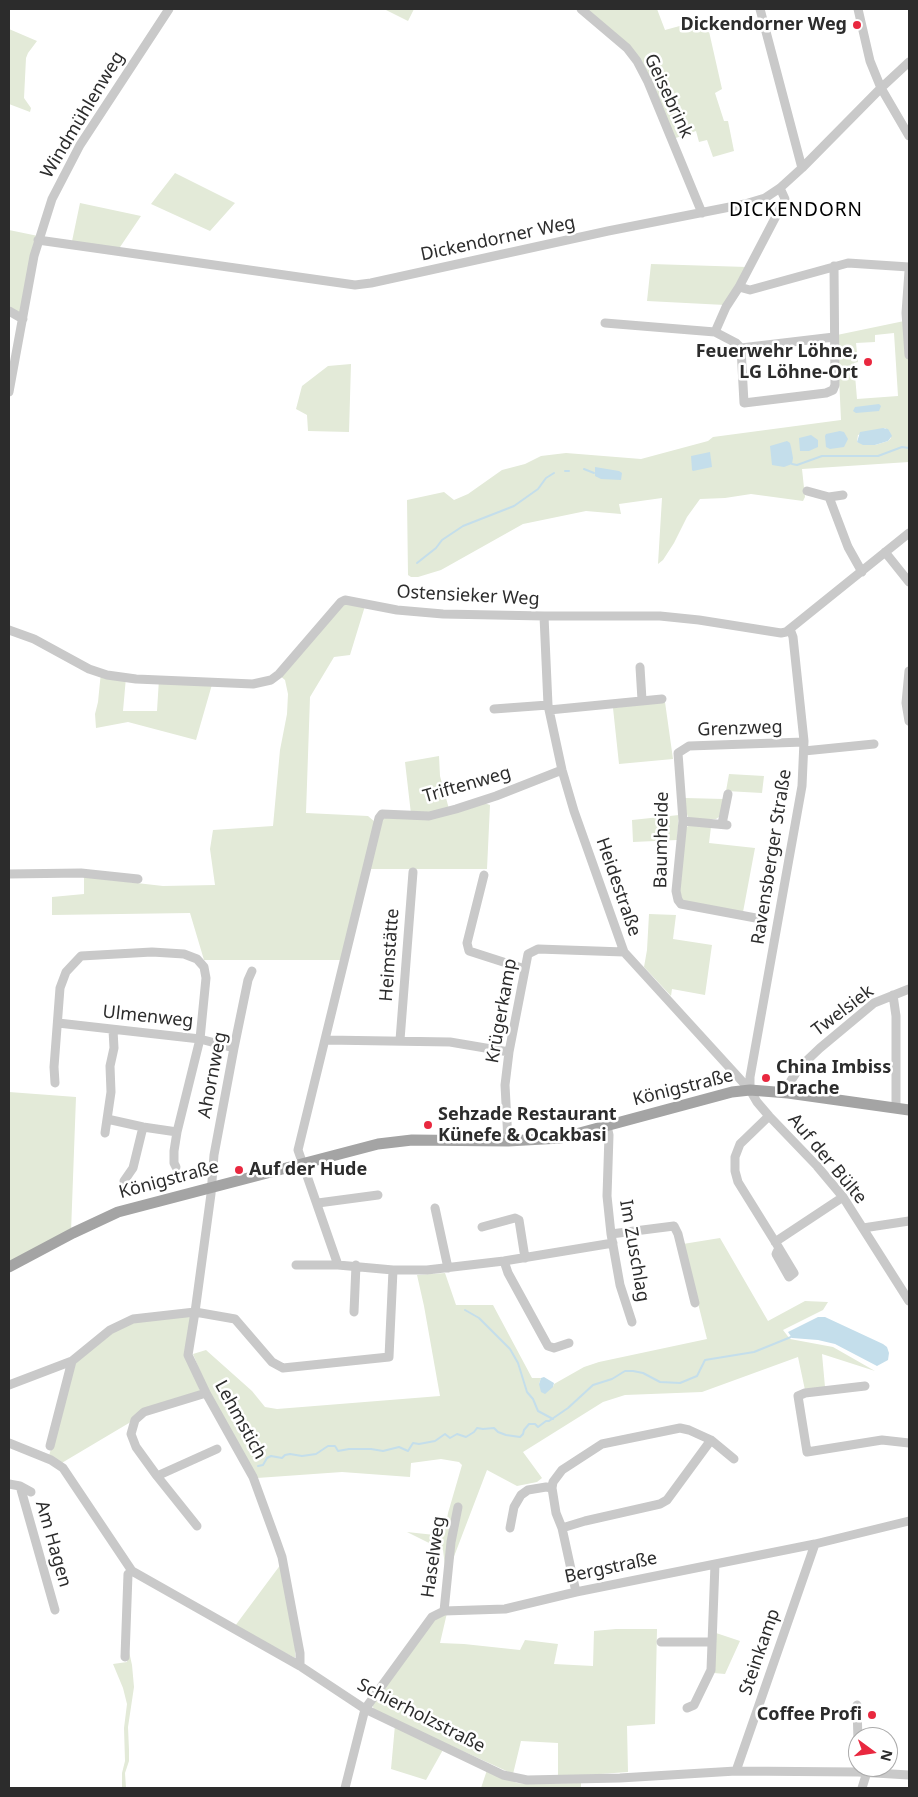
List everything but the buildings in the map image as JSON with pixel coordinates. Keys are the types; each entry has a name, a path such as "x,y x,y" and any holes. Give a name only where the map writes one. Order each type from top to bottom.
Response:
{"main road":[{"name":"Königstraße","path":"9,1267 73,1233 118,1212 378,1144 412,1140 508,1141 561,1138 732,1092 750,1090 788,1093 909,1110"}],"street":[{"name":"Windmühlenweg","path":"9,392 38,240 52,199 80,145 169,9"},
{"name":"Geisebrink","path":"581,9 627,48 637,61 648,82 702,213"},
{"path":"760,9 802,168"},
{"path":"858,9 870,61 881,88 909,136"},
{"name":"Dickendorner Weg","path":"38,240 355,285 745,204 765,198 780,188 802,168 909,62"},
{"path":"715,332 785,199 780,188"},
{"path":"739,287 750,290 848,263 909,269 906,313 909,355"},
{"path":"605,323 715,332 736,343 741,348 744,403 826,393 833,390 835,384 834,266"},
{"path":"9,311 23,319"},
{"path":"741,348 834,337"},
{"path":"807,491 829,497 843,495"},
{"path":"829,497 848,547 862,572"},
{"path":"790,629 909,533"},
{"path":"885,552 909,582"},
{"name":"Ostensieker Weg","path":"9,630 34,639 89,669 107,675 136,679 253,684 272,680 341,602 345,600 414,612 544,616 660,616 774,632 786,632 790,629"},
{"name":"Heidestraße","path":"544,616 549,708 562,770 574,811 624,952 750,1090"},
{"name":"Ravensberger Straße","path":"750,1090 750,1077 802,786 804,747 793,637 790,629"},
{"path":"640,667 642,700"},
{"path":"909,671 906,703 909,721"},
{"path":"494,709 549,708 662,699"},
{"name":"Grenzweg","path":"678,753 689,746 804,747 874,744"},
{"name":"Baumheide","path":"678,753 683,821 676,891 678,900 681,904 761,919"},
{"name":"Triftenweg","path":"326,1040 378,818 382,814 429,816 456,809 496,796 562,770"},
{"path":"683,821 724,824 728,794"},
{"name":"Heimstätte","path":"400,1040 413,872"},
{"path":"9,874 80,873 138,879"},
{"path":"484,875 467,943 469,951 525,969"},
{"name":"Krügerkamp","path":"508,1141 505,1085 509,1052 528,954 538,949 624,952"},
{"path":"55,1082 54,1067 60,988 66,972 81,956 152,952 184,954 197,959 204,967 206,978 200,1039 177,1132 174,1151 176,1167"},
{"name":"Ahornweg","path":"212,1187 214,1155 248,980 252,971"},
{"name":"Twelsiek","path":"788,1093 790,1082 800,1067 820,1048 874,1003 909,989"},
{"path":"893,994 896,1016 896,1108"},
{"name":"Ulmenweg","path":"58,1023 200,1039 234,1048"},
{"path":"105,1133 111,1092 110,1066 114,1048 113,1030"},
{"path":"338,1265 298,1150 326,1040 450,1042 509,1052"},
{"name":"Auf der Bülte","path":"750,1090 757,1102 817,1166 843,1198 909,1301"},
{"path":"770,1116 740,1144 735,1157 734,1171 738,1182 777,1245 843,1198"},
{"path":"107,1119 177,1132"},
{"name":"Im Zuschlag","path":"607,1126 609,1135 607,1196 612,1238 620,1285 632,1322"},
{"path":"124,1181 133,1168 143,1127"},
{"name":"Lehmstich","path":"212,1187 196,1312 188,1355 206,1393 253,1478 276,1540 282,1557 300,1653 300,1666"},
{"path":"318,1203 378,1194"},
{"path":"435,1208 448,1268"},
{"path":"482,1227 515,1218 519,1220 525,1258"},
{"path":"863,1228 909,1221"},
{"path":"296,1266 356,1265 392,1270 448,1268 525,1258 674,1226 678,1234 695,1303"},
{"path":"504,1261 508,1273 548,1346 554,1348 569,1343"},
{"path":"354,1312 356,1265"},
{"path":"9,1385 72,1361 110,1330 132,1319 196,1312 235,1319 272,1362 283,1368 389,1357 392,1270"},
{"path":"50,1446 72,1361"},
{"path":"866,1386 805,1393 798,1396 807,1452 882,1440 909,1442"},
{"path":"197,1526 136,1447 131,1434 135,1420 144,1412 206,1393"},
{"path":"576,1592 562,1528 556,1513 552,1488 553,1482 562,1470 602,1444 680,1428 712,1440 734,1459"},
{"path":"562,1528 660,1504 667,1500 712,1440"},
{"name":"Schierholzstraße","path":"9,1443 51,1460 62,1468 132,1571 300,1666 365,1709 503,1775 527,1780 620,1778 736,1771 848,1770"},
{"path":"157,1476 217,1449"},
{"name":"Am Hagen","path":"9,1484 20,1486 31,1492"},
{"name":"Am Hagen","path":"20,1486 55,1610"},
{"path":"510,1528 514,1507 520,1495 528,1490 552,1488"},
{"name":"Haselweg","path":"444,1611 451,1542 458,1507"},
{"name":"Bergstraße","path":"444,1611 505,1609 576,1592 815,1544 909,1521"},
{"name":"Steinkamp","path":"736,1771 815,1544"},
{"path":"687,1708 694,1704 711,1670 715,1564"},
{"path":"125,1657 128,1574 132,1571"},
{"path":"345,1788 365,1709 432,1616 444,1611"},
{"path":"661,1642 712,1642"},
{"path":"857,1705 858,1727"}],"green space":[{"path":"384,9 414,9 408,21"},
{"path":"587,9 657,9 665,30 698,21 708,27 722,89 715,93 724,121 728,121 734,151 713,157 707,140 699,142 696,131 673,139 639,58"},
{"path":"9,29 37,41 26,58 24,98 31,108 30,112 9,104"},
{"path":"175,173 235,203 210,231 151,204"},
{"path":"80,203 141,216 116,253 71,246"},
{"path":"9,230 38,236 21,315 9,309"},
{"path":"651,264 747,267 725,305 647,301"},
{"path":"909,320 909,462 802,469 805,497 803,501 751,494 700,499 687,517 674,543 663,560 658,564 662,498 619,504 621,514 586,511 523,524 441,570 418,577 408,575 407,500 444,492 454,500 468,494 502,470 525,464 541,456 566,453 641,459 708,441 713,437 841,420 837,335","holes":["894,333 898,396 857,399 854,363 858,362 856,343 875,342 875,335","885,428 890,432 891,438 888,441 875,445 857,442 858,435"]},
{"path":"351,364 349,432 308,431 307,415 296,409 302,386 328,366"},
{"path":"349,603 365,606 350,655 334,657 310,697 306,813 368,816 375,822 343,960 204,960 190,913 52,915 52,897 84,894 84,877 163,886 215,885 210,849 213,830 273,826 280,750 287,714 288,694 285,680 279,675 340,606"},
{"path":"101,672 126,677 123,711 157,711 159,679 213,681 196,740 128,722 96,728 95,714"},
{"path":"665,702 673,759 619,764 613,708"},
{"path":"439,756 440,776 449,809 411,814 405,762"},
{"path":"729,774 764,776 762,793 726,791"},
{"path":"685,798 724,799 719,817 716,819 694,819 688,817"},
{"path":"484,803 490,805 487,869 369,869 380,821 385,818 420,819"},
{"path":"679,815 677,840 633,842 632,820"},
{"path":"689,825 711,827 709,843 755,848 743,912 683,902 679,889 685,829"},
{"path":"649,914 676,915 673,939 712,945 705,995 672,989 671,996 644,967"},
{"path":"9,1092 76,1097 71,1232 9,1265"},
{"path":"720,1238 768,1321 805,1301 828,1302 823,1310 783,1330 790,1339 833,1347 875,1371 822,1354 825,1387 805,1390 798,1357 702,1392 625,1395 603,1402 523,1452 542,1478 537,1482 517,1486 487,1470 450,1567 445,1566 443,1550 407,1532 444,1536 448,1513 462,1465 459,1462 441,1459 411,1463 410,1477 342,1472 257,1478 208,1391 193,1354 206,1350 252,1391 265,1407 277,1409 440,1396 417,1275 445,1273 456,1305 493,1305 532,1378 541,1378 539,1384 553,1387 554,1384 584,1367 599,1362 707,1339 683,1244"},
{"path":"191,1315 186,1356 201,1393 143,1411 129,1423 60,1464 49,1456 74,1362 111,1331 129,1322"},
{"path":"281,1564 296,1642 295,1658 235,1626"},
{"path":"447,1613 440,1643 520,1650 525,1640 558,1644 554,1664 593,1666 594,1631 657,1629 655,1724 627,1726 628,1772 558,1777 558,1743 521,1741 513,1774 375,1711 372,1705 434,1619"},
{"path":"716,1633 740,1641 725,1674 714,1673"},
{"path":"128,1647 134,1687 128,1727 129,1761 125,1773 126,1788 122,1788 122,1773 125,1761 124,1728 127,1704 123,1688 113,1664 127,1662"},
{"path":"395,1725 444,1748 426,1780 391,1769"},
{"path":"487,1770 517,1783 581,1783 581,1788 481,1788"}],"water":[{"path":"879,404 881,406 879,411 856,413 853,411 855,407"},
{"path":"883,428 888,429 892,436 888,441 875,445 863,445 857,442 860,432"},
{"path":"844,432 848,439 844,447 830,449 826,447 826,434"},
{"path":"811,435 818,440 818,447 809,451 800,451 799,438"},
{"path":"787,441 791,447 792,464 784,467 772,465 770,446"},
{"path":"710,452 712,467 693,471 691,456"},
{"path":"595,467 619,471 622,473 621,480 601,479 595,476"},
{"path":"818,1317 825,1317 883,1344 887,1347 889,1353 888,1360 877,1366 835,1344 818,1340 792,1338 788,1332"},
{"path":"544,1377 554,1383 553,1387 545,1394 541,1392 539,1384 541,1378"}],"waterway":[{"path":"792,464 797,465 822,456 878,456 902,447 909,448"},
{"path":"584,469 594,473"},
{"path":"417,563 436,548 442,540 463,526 514,506 538,489 546,478 554,473"},
{"path":"465,1310 479,1318 510,1349 518,1363 527,1392 533,1399 538,1411 553,1419"},
{"path":"258,1466 263,1465 267,1458 271,1456 282,1458 290,1454 302,1456 316,1454 328,1446 335,1446 338,1451 349,1449 383,1451 399,1447 408,1451 413,1443 419,1444 435,1441 445,1434 450,1438 457,1434 466,1437 477,1428 494,1428 506,1435 520,1437 529,1424 535,1424 538,1427 549,1421 568,1408 593,1385 612,1379 625,1371 643,1373 660,1382 680,1383 697,1376 705,1360 754,1352 791,1337"}],"place":[{"name":"Dickendorner Weg","path":"857,25"},
{"name":"Feuerwehr Löhne, LG Löhne-Ort","path":"868,362"},
{"name":"China Imbiss Drache","path":"766,1078"},
{"name":"Sehzade Restaurant Künefe & Ocakbasi","path":"428,1125"},
{"name":"Auf der Hude","path":"239,1170"},
{"name":"Coffee Profi","path":"872,1715"}],"district":[{"name":"DICKENDORN","path":"796,211"}]}
